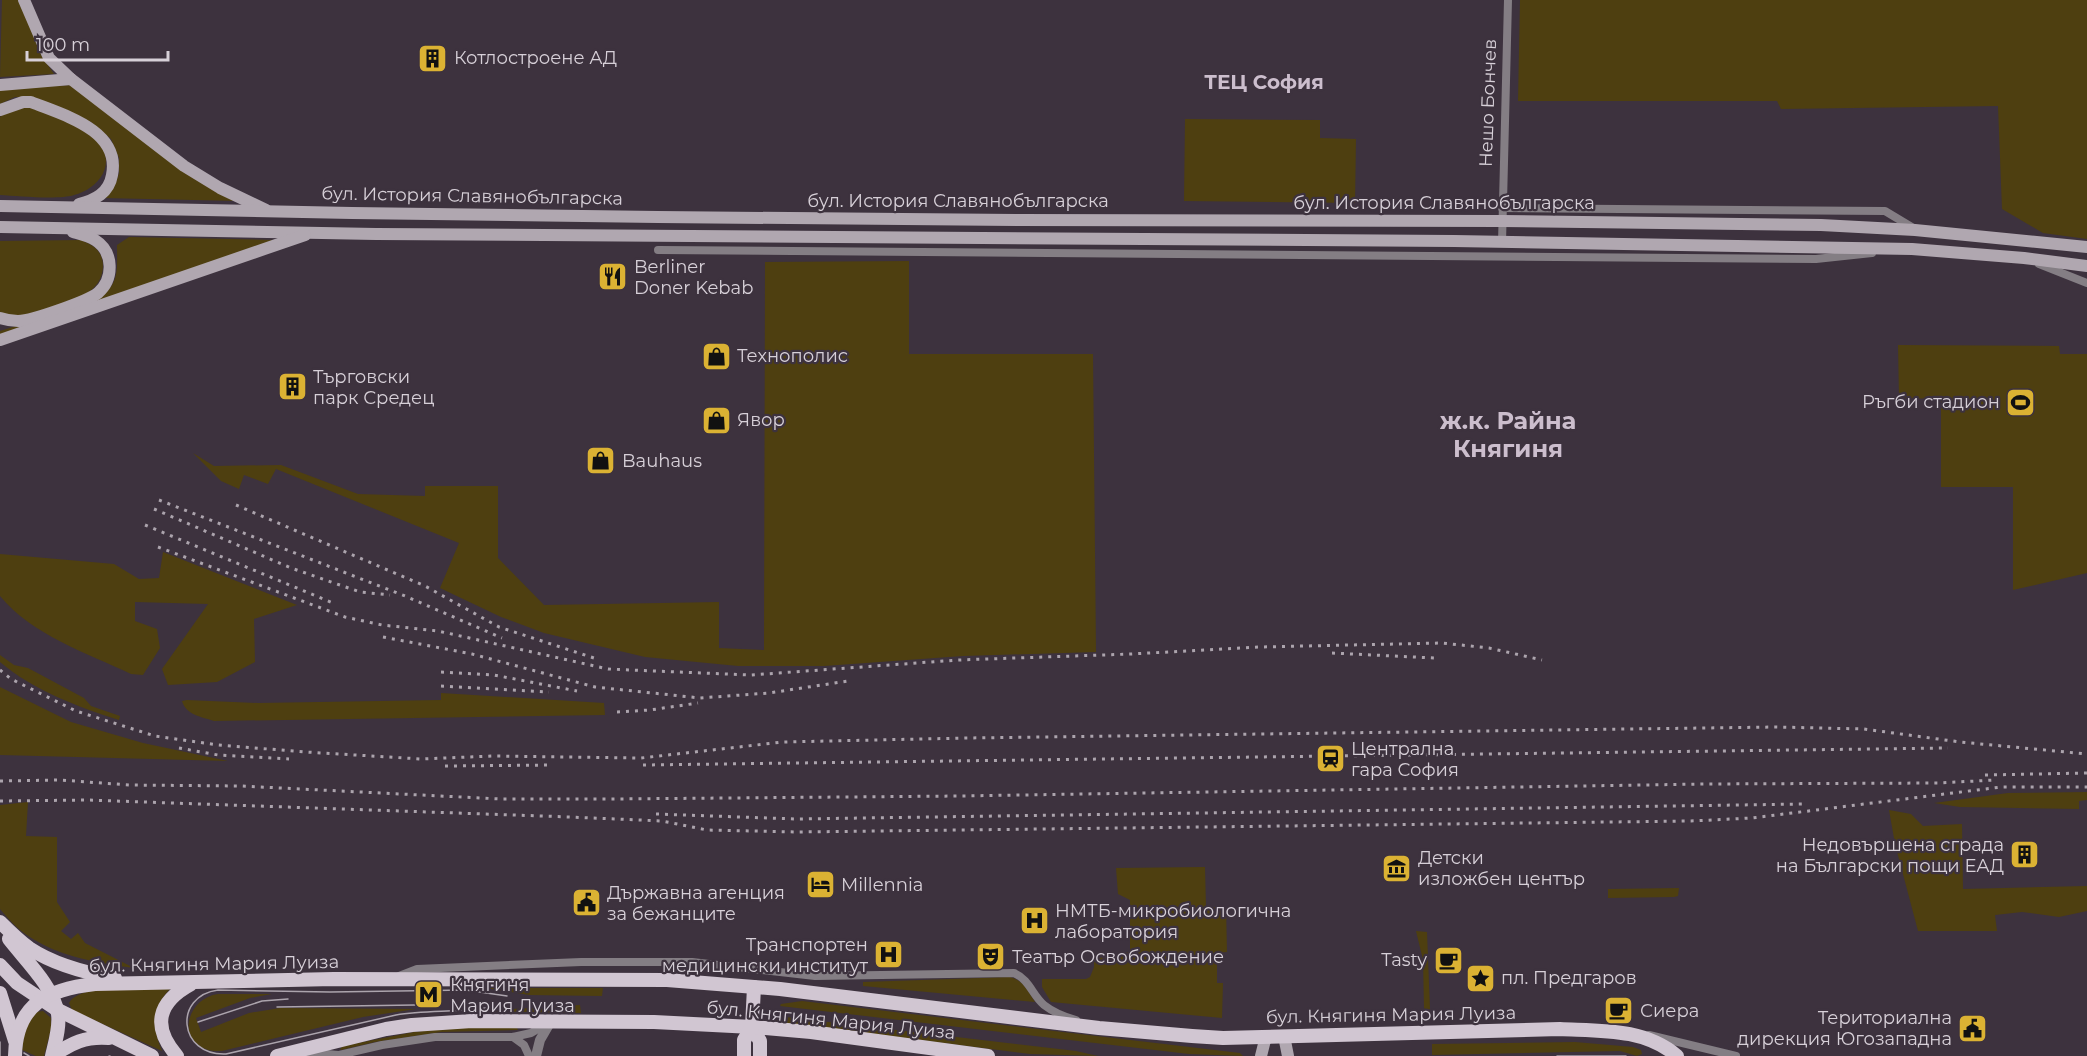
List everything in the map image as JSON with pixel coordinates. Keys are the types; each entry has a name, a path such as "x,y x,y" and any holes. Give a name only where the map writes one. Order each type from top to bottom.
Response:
{"main road":[{"path":"24,0 49,58 70,79 184,166 220,188 269,212"},
{"path":"0,85 70,79"},
{"path":"0,110 22,102 31,102 87,126 101,136 110,150 113,166 109,185 97,197 68,207"},
{"name":"бул. История Славянобългарска","path":"0,206 269,212 1008,220 1502,214 1915,230 2087,248"},
{"name":"бул. История Славянобългарска","path":"0,226 313,232 1912,249 2024,258 2087,266"},
{"path":"0,326 88,299 98,292 108,278 110,261 102,246 89,237 61,228"},
{"path":"0,340 313,232"},
{"path":"0,318 18,321 32,318"},
{"path":"0,922 30,948 50,959 89,972 146,983"},
{"path":"0,927 56,1009 152,1056"},
{"path":"0,965 17,983 46,996"},
{"name":"бул. Княгиня Мария Луиза","path":"46,996 76,986 146,983 389,979 667,980 754,987 1099,1028 1213,1037 1560,1029 1635,1034 1655,1041 1677,1056"},
{"path":"177,1056 170,1048 164,1034 162,1014 167,1002 176,993 193,983"},
{"path":"744,1056 744,1040 752,1027 754,987"},
{"path":"0,993 15,1041 15,1056"},
{"path":"15,1041 29,1010 46,996"},
{"path":"52,1056 58,1023 56,1009"},
{"name":"бул. Княгиня Мария Луиза","path":"277,1056 295,1054 412,1025 472,1021 550,1021 654,1022 752,1027 811,1032 988,1056"},
{"path":"752,1027 760,1041 760,1056"},
{"path":"1262,1056 1266,1036"},
{"path":"1284,1036 1288,1056"},
{"path":"52,1056 84,1039 95,1037 119,1040"}],"street":[{"name":"Нешо Бончев","path":"1502,243 1508,0"},
{"name":"бул. История Славянобългарска","path":"658,250 1816,259 1912,249"},
{"name":"бул. История Славянобългарска","path":"2024,258 2087,283"},
{"name":"бул. Княгиня Мария Луиза","path":"389,979 417,969 581,962 692,962 815,976 1014,973 1022,977 1043,1004 1057,1014 1099,1028"},
{"path":"295,1054 337,1056 435,1036 513,1037 531,1033 550,1021"},
{"path":"536,1056 540,1040 550,1021"},
{"path":"1635,1034 1656,1036 1736,1056"},
{"path":"513,1037 524,1045 530,1056"}],"shaded area":[{"path":"2,0 19,0 41,55 54,74 0,77"},
{"path":"1520,0 2087,0 2087,239 2043,233 2002,209 1998,106 1781,109 1777,101 1518,101"},
{"path":"73,85 193,178 238,201 102,198 116,182 119,173 119,158 111,139 91,122 24,97 15,97 0,104 0,89"},
{"path":"18,108 36,108 50,113 77,126 97,140 106,157 106,166 98,181 83,192 67,196 0,195 0,117"},
{"path":"1185,119 1320,120 1320,138 1356,139 1355,203 1184,201"},
{"path":"129,237 277,240 0,336 0,331 95,301 103,295 115,277 117,245"},
{"path":"81,240 96,249 103,261 102,275 93,289 79,298 34,315 0,314 0,241"},
{"path":"909,261 909,354 1093,354 1096,652 963,656 824,666 738,666 645,657 544,633 501,617 440,588 459,543 276,469 268,484 244,475 239,489 221,481 193,453 214,466 281,465 358,494 425,496 425,486 498,486 498,558 544,605 719,602 719,648 764,650 765,262"},
{"path":"1898,345 2059,346 2060,354 2087,354 2087,573 2013,590 2013,487 1941,487 1941,399 1899,398"},
{"path":"163,552 297,605 254,619 255,662 217,682 168,685 162,669 208,604 135,602 135,621 157,629 160,648 143,675 131,674 61,642 28,622 0,596 0,554 114,564 139,579 159,578"},
{"path":"0,655 14,665 28,668 84,698 91,706 120,716 119,720 41,689 0,662"},
{"path":"0,687 71,722 143,743 228,761 0,755"},
{"path":"441,693 604,703 605,715 214,721 191,712 182,701 258,703 441,700"},
{"path":"2087,792 2087,800 2079,801 2079,809 1960,807 1934,803 2008,793"},
{"path":"28,802 26,836 57,837 57,902 70,922 61,931 71,939 78,933 85,943 134,968 74,957 45,946 20,930 0,909 0,805"},
{"path":"1889,810 1911,814 1923,826 1962,824 1963,889 2087,886 2087,911 2059,917 2022,912 1995,915 1997,931 1918,931 1895,844"},
{"path":"1205,867 1206,907 1226,907 1227,952 1217,953 1217,983 1223,983 1222,1018 1051,1002 1042,987 1042,979 1086,979 1090,977 1094,967 1094,958 1118,957 1130,951 1130,900 1118,894 1116,868"},
{"path":"1679,888 1678,896 1674,897 1608,898 1608,889"},
{"path":"1416,931 1427,932 1430,1009 1426,1011 1424,1008 1423,960"},
{"path":"1010,977 1022,984 1035,1002 863,986 863,982"},
{"path":"171,988 157,1010 155,1026 162,1051 72,1010 69,1003 86,992 100,989"},
{"path":"486,988 603,988 602,996 529,995"},
{"path":"218,994 272,994 250,998 196,1018 201,1032 249,1013 280,1008 416,1009 363,1017 222,1051 211,1051 198,1045 191,1037 189,1019 199,1003"},
{"path":"802,1001 1240,1053 1243,1056 1189,1054 780,1006"},
{"path":"580,1005 581,1013 480,1011"},
{"path":"43,1011 51,1018 51,1029 44,1056 36,1056 22,1050 25,1028 36,1012"},
{"path":"769,1015 1076,1051 1098,1056 1030,1054 779,1022"},
{"path":"514,1027 518,1030 441,1032 340,1049 343,1046 414,1032 453,1028"},
{"path":"1575,1042 1633,1047 1641,1050 1642,1054 1637,1056 1620,1051 1432,1055 1432,1044"}],"tram line":[{"path":"507,996 466,990 330,992 218,990 203,995 194,1003 188,1013 187,1025 198,1046 210,1052 226,1054 396,1015 480,1009 508,1003"},
{"path":"198,1022 262,1001 288,999"},
{"path":"277,1007 415,1005"},
{"path":"0,1042 0,1056"},
{"path":"24,1053 29,1056"},
{"path":"1557,1056 1626,1056"}],"railway":[{"path":"159,500 405,596 502,638"},
{"path":"236,505 425,586 499,627 597,659"},
{"path":"154,509 291,568 360,592 390,595"},
{"path":"145,525 333,603"},
{"path":"158,547 345,617 382,625 438,631 608,669 751,675 958,660 1259,647 1442,643 1489,648 1542,660"},
{"path":"383,637 472,654 595,687 700,698 769,693 848,681"},
{"path":"1332,653 1434,658"},
{"path":"0,670 11,679 76,711 155,736 218,745 421,759 493,756 641,758 783,742 1777,727 1864,729 1960,742 2087,754"},
{"path":"441,672 494,675 577,691"},
{"path":"441,686 549,692"},
{"path":"617,712 698,703"},
{"path":"179,748 218,755 289,759"},
{"path":"643,765 1948,748"},
{"path":"445,766 553,765"},
{"path":"1985,775 2087,773"},
{"path":"0,781 60,780 129,785 241,786 501,799 611,799 1705,784 1939,783 1994,780"},
{"path":"0,801 87,800 570,817 662,821 707,830 798,832 1691,821 1752,818 2001,787 2087,787"},
{"path":"656,814 796,819 1805,804"}],"place":[{"name":"Котлостроене АД","path":"433,58"},
{"name":"Berliner Doner Kebab","path":"613,277"},
{"name":"Технополис","path":"716,356"},
{"name":"Търговски парк Средец","path":"292,387"},
{"name":"Ръгби стадион","path":"2021,402"},
{"name":"Явор","path":"716,420"},
{"name":"Bauhaus","path":"601,461"},
{"name":"Централна гара София","path":"1330,759"},
{"name":"Недовършена сграда на Български пощи ЕАД","path":"2025,855"},
{"name":"Детски изложбен център","path":"1397,868"},
{"name":"Millennia","path":"820,885"},
{"name":"Държавна агенция за бежанците","path":"586,903"},
{"name":"НМТБ-микробиологична лаборатория","path":"1034,921"},
{"name":"Транспортен медицински институт","path":"889,955"},
{"name":"Театър Освобождение","path":"991,957"},
{"name":"Tasty","path":"1448,960"},
{"name":"пл. Предгаров","path":"1480,978"},
{"name":"Княгиня Мария Луиза","path":"429,995"},
{"name":"Сиера","path":"1619,1011"},
{"name":"Териториална дирекция Югозападна","path":"1973,1028"}],"district":[{"name":"ТЕЦ София","path":"1264,82"},
{"name":"ж.к. Райна Княгиня","path":"1508,434"}]}
